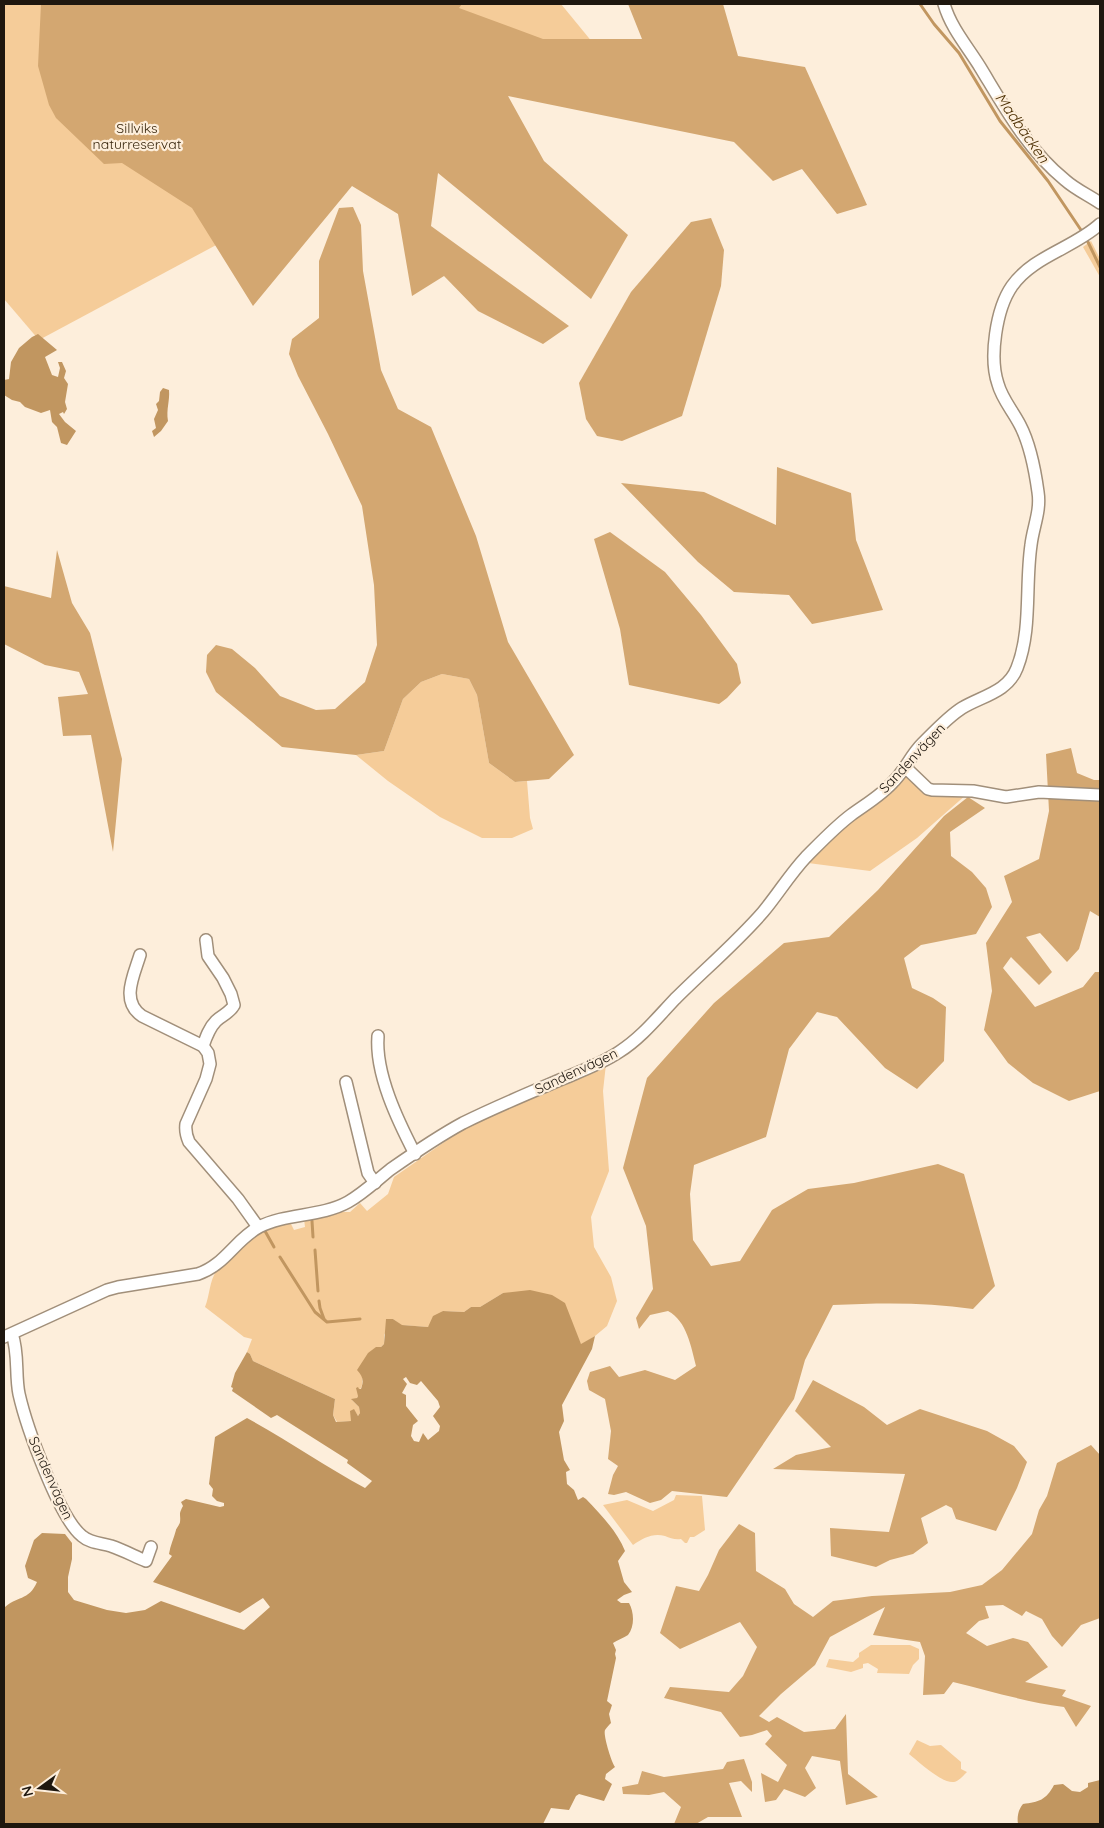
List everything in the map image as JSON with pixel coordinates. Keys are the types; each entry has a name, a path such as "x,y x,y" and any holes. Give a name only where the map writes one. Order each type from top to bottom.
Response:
{"street":[{"path":"944,4 952,25 1015,126 1035,151 1066,181 1100,203"},
{"name":"Sandenvägen","path":"151,1547 146,1561 112,1546 91,1541 82,1536 70,1522 38,1454 19,1393 15,1343 8,1336 107,1290 208,1271 227,1257 258,1227 344,1204 391,1169 464,1123 597,1064 618,1052 644,1033 676,998 734,944 762,913 806,858 843,821 882,793 905,768 921,745 962,708 1009,682 1018,666 1023,646 1031,541 1039,509 1039,496 1026,441 1020,425 1002,396 995,373 994,354 998,325 1006,297 1017,280 1037,263 1092,231"},
{"path":"905,768 928,789 932,790 973,791 1006,797 1039,792 1100,795"},
{"path":"203,1046 211,1027 231,1010 234,1005 224,978 208,956 206,940"},
{"path":"140,955 130,987 130,998 134,1009 142,1016 203,1046 208,1053 210,1064 206,1079 186,1124 186,1137 238,1199 258,1227"},
{"path":"378,1036 377,1049 380,1068 403,1130 415,1154"},
{"path":"346,1082 368,1173 375,1182"}],"green space":[{"name":"Sillviks naturreservat","path":"4,4 561,4 593,43 39,340 4,299"},
{"path":"41,4 462,4 459,8 543,39 642,39 628,4 723,4 738,56 805,67 867,205 837,214 802,169 773,181 734,142 508,96 544,161 628,235 591,299 438,173 431,226 569,326 543,344 478,311 444,276 412,296 398,214 352,186 253,306 192,208 122,163 104,164 56,118 49,105 38,66"},
{"path":"353,207 361,225 363,271 381,370 398,409 431,427 476,536 508,642 574,755 549,779 515,782 489,763 477,695 469,679 442,674 421,682 403,699 384,751 356,755 282,747 216,692 206,672 207,655 216,645 232,649 255,668 280,696 316,710 335,709 365,682 377,645 374,585 362,506 289,354 292,339 319,318 319,261 339,208"},
{"path":"711,218 724,250 721,286 682,416 622,441 597,436 586,419 579,383 631,292 691,222"},
{"path":"1091,241 1100,259 1100,277 1083,247"},
{"path":"777,467 851,493 856,540 883,610 812,624 789,595 734,592 698,562 621,483 704,492 776,525"},
{"path":"610,532 665,572 701,615 737,664 741,683 719,704 629,685 620,629 594,539"},
{"path":"57,550 72,603 90,633 122,759 113,852 91,735 63,736 58,697 88,694 79,672 45,665 4,644 4,586 51,598"},
{"path":"442,674 469,679 477,695 489,763 515,782 527,781 530,818 533,829 512,838 482,838 440,817 388,781 356,755 384,751 403,699 421,682"},
{"path":"1071,748 1077,773 1094,780 1100,780 1100,917 1090,911 1079,949 1067,962 1040,933 1026,937 1052,972 1039,985 1011,957 1003,968 1035,1007 1083,987 1095,972 1100,972 1100,1091 1069,1101 1033,1083 1008,1063 984,1030 992,991 986,943 1012,902 1004,876 1039,859 1049,811 1046,754"},
{"path":"909,776 933,794 967,794 917,838 870,871 808,863 824,844 902,778"},
{"path":"968,797 985,808 950,832 951,856 972,872 986,888 992,907 976,934 921,945 904,958 912,988 933,998 946,1007 944,1061 917,1089 885,1068 837,1017 817,1012 789,1049 766,1137 694,1165 690,1194 693,1240 711,1266 740,1261 772,1210 808,1189 854,1183 938,1164 964,1174 995,1286 973,1309 903,1304 833,1305 805,1360 794,1399 727,1497 672,1491 661,1500 650,1503 626,1492 614,1495 608,1494 613,1475 618,1466 608,1459 611,1431 605,1399 589,1390 587,1381 590,1372 610,1366 619,1377 645,1370 675,1380 696,1366 684,1328 674,1315 668,1311 650,1315 639,1329 636,1318 653,1289 646,1226 623,1168 647,1078 714,1003 784,943 829,937 878,890 944,816"},
{"path":"606,1064 603,1091 609,1171 591,1217 594,1247 611,1277 617,1301 607,1326 581,1345 564,1303 503,1293 480,1307 471,1307 464,1312 443,1311 428,1327 401,1325 393,1319 384,1335 384,1344 364,1373 362,1386 358,1391 356,1400 352,1400 359,1407 360,1413 358,1416 354,1410 352,1421 337,1422 333,1415 335,1399 253,1361 247,1352 252,1339 244,1337 205,1307 212,1279 217,1270 255,1235 269,1228 290,1222 294,1230 305,1227 304,1219 338,1212 350,1212 360,1203 367,1211 388,1194 394,1177 463,1129"},
{"path":"813,1380 864,1407 887,1425 920,1409 987,1431 1014,1446 1027,1462 1017,1488 996,1531 956,1519 952,1508 946,1505 921,1518 928,1543 913,1554 890,1560 876,1567 831,1556 830,1528 889,1532 905,1474 773,1469 796,1455 831,1447 795,1411"},
{"path":"1091,1445 1100,1455 1100,1618 1081,1625 1062,1647 1052,1636 1042,1619 1026,1611 1022,1616 1003,1605 985,1606 989,1618 979,1621 966,1633 987,1646 1013,1638 1028,1642 1048,1667 1025,1682 1066,1690 1062,1696 1091,1706 1076,1727 1064,1707 953,1682 944,1694 923,1695 925,1656 920,1642 873,1635 885,1607 830,1637 815,1665 759,1716 769,1722 777,1717 804,1732 835,1729 846,1714 848,1774 878,1797 846,1805 840,1761 812,1756 805,1768 816,1788 805,1797 784,1789 776,1800 765,1802 761,1773 778,1782 787,1765 765,1744 772,1736 767,1730 740,1737 721,1712 664,1698 670,1687 729,1692 743,1676 757,1647 740,1622 680,1649 660,1633 676,1586 699,1591 719,1550 739,1524 755,1533 756,1571 785,1589 794,1604 813,1617 833,1601 872,1596 950,1592 982,1585 1002,1570 1032,1534 1039,1510 1047,1496 1057,1463"},
{"path":"676,1495 702,1496 705,1530 694,1537 690,1537 687,1543 681,1539 656,1535 645,1538 633,1545 603,1505 627,1500 653,1511 674,1500"},
{"path":"871,1645 910,1645 919,1649 919,1659 913,1665 909,1674 877,1673 878,1669 868,1663 863,1664 863,1668 851,1672 826,1667 829,1659 853,1662 859,1657 859,1653"},
{"path":"917,1740 930,1746 941,1745 961,1762 961,1769 967,1772 954,1782 949,1782 937,1776 909,1754"},
{"path":"744,1759 752,1782 752,1792 741,1781 729,1783 742,1817 708,1817 696,1824 674,1824 681,1807 664,1792 649,1795 623,1794 622,1787 638,1784 642,1771 664,1777 723,1769 727,1762"}],"shaded area":[{"path":"38,334 57,350 45,357 52,375 58,377 60,368 58,362 62,362 66,371 64,378 68,384 65,402 67,409 64,414 63,412 59,414 76,431 67,445 61,443 57,427 52,422 50,410 41,413 25,407 20,402 4,395 4,380 9,379 11,362 19,348"},
{"path":"163,388 169,390 168,421 154,437 152,431 156,428 154,419 158,410 156,404 159,401 160,392"},
{"path":"530,1290 552,1295 565,1303 581,1344 595,1336 592,1349 562,1405 564,1421 559,1432 564,1460 570,1470 566,1472 567,1484 574,1490 578,1500 583,1497 586,1499 618,1537 625,1551 618,1561 624,1582 632,1592 617,1600 621,1603 629,1603 633,1619 628,1635 613,1643 616,1650 616,1658 607,1701 612,1705 609,1714 611,1723 605,1730 605,1737 615,1767 606,1774 605,1779 612,1784 604,1801 579,1794 569,1810 551,1808 543,1824 4,1824 4,1608 30,1592 37,1582 28,1578 25,1566 34,1540 42,1533 65,1534 72,1543 68,1592 74,1600 107,1610 126,1613 145,1610 161,1601 244,1630 270,1607 263,1598 240,1613 153,1582 172,1556 169,1554 170,1548 180,1523 180,1513 183,1506 181,1502 186,1499 220,1507 224,1506 224,1503 217,1501 212,1496 213,1489 209,1484 215,1437 247,1418 365,1488 372,1481 347,1463 348,1460 277,1415 271,1418 232,1391 233,1388 231,1387 235,1373 247,1352 253,1361 335,1399 333,1415 336,1422 351,1421 350,1411 354,1409 358,1416 360,1413 359,1407 351,1399 357,1398 356,1388 361,1389 362,1386 363,1381 357,1370 368,1353 384,1344 386,1319 393,1319 402,1325 428,1327 433,1316 443,1311 464,1312 471,1307 480,1307 503,1293","holes":["406,1377 410,1383 417,1385 421,1381 438,1401 440,1407 433,1416 440,1426 439,1431 428,1440 423,1433 419,1442 414,1441 411,1436 413,1425 418,1421 406,1406 406,1395 402,1393 407,1384 403,1379"]},
{"path":"1100,1780 1100,1824 1018,1824 1018,1814 1023,1804 1042,1799 1054,1785 1063,1784 1072,1791 1080,1792 1088,1787 1088,1783"}],"waterway":[{"name":"Madbäcken","path":"920,4 934,24 959,53 1000,121 1048,181 1083,233"},
{"name":"Madbäcken","path":"1086,238 1100,267"},
{"path":"312,1221 313,1237"},
{"path":"265,1231 274,1247"},
{"path":"315,1250 318,1291"},
{"path":"280,1257 315,1312 327,1322 360,1319"},
{"path":"319,1301 324,1319"}]}
